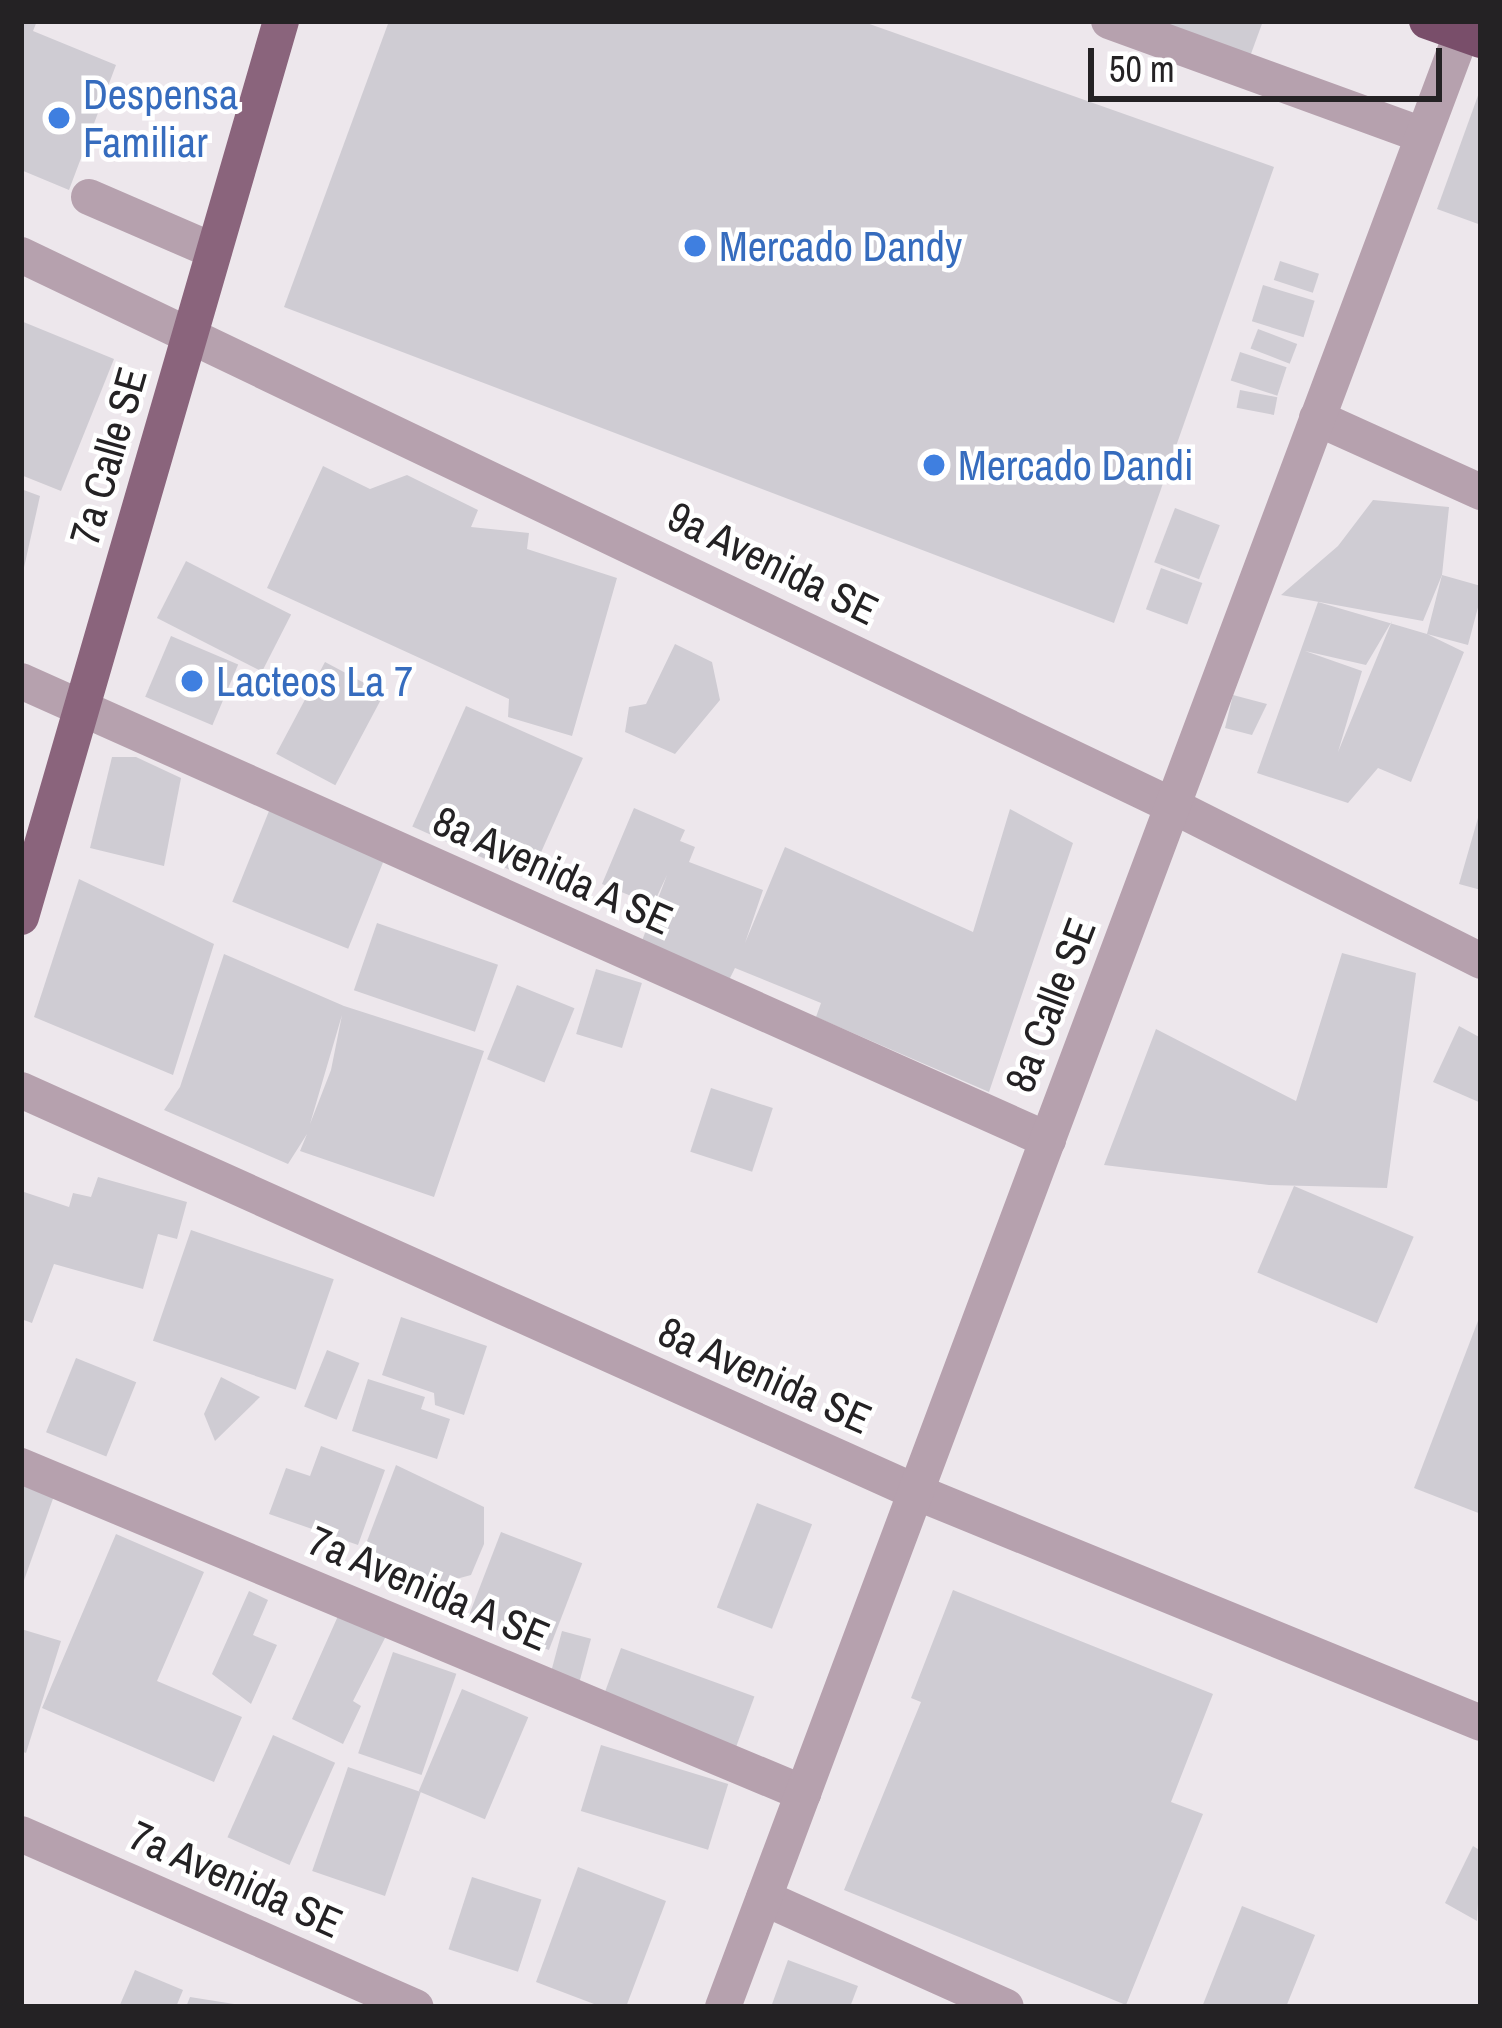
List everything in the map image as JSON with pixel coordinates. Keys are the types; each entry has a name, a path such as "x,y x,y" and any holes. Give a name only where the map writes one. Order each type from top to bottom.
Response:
{"main road":[{"name":"7a Calle SE","path":"21,917 281,21"}],"street":[{"path":"1109,21 1424,135"},
{"name":"8a Calle SE","path":"723,2007 1424,135 1457,32"},
{"path":"89,197 214,251"},
{"name":"9a Avenida SE","path":"21,255 1173,806 1481,961"},
{"path":"1318,418 1481,492"},
{"name":"8a Avenida A SE","path":"21,681 1048,1140"},
{"name":"8a Avenida SE","path":"21,1090 916,1492 1481,1723"},
{"name":"7a Avenida A SE","path":"21,1466 803,1793"},
{"name":"7a Avenida SE","path":"21,1834 416,2007"},
{"path":"764,1898 1006,2007"}],"building":[{"name":"Despensa Familiar","path":"21,21 37,21 33,31 116,65 69,190 21,170"},
{"name":"Mercado Dandi","path":"389,21 861,21 1274,167 1114,623 284,307"},
{"path":"1139,21 1263,21 1248,62"},
{"path":"1481,90 1481,225 1437,209"},
{"path":"1280,261 1319,274 1313,293 1274,280"},
{"path":"1263,285 1315,301 1304,337 1252,321"},
{"path":"21,321 114,359 61,491 21,475"},
{"path":"1258,329 1297,344 1290,364 1250,349"},
{"path":"1240,352 1287,367 1277,396 1231,381"},
{"path":"1240,390 1277,397 1274,415 1237,408"},
{"path":"323,466 370,489 407,475 478,510 471,527 529,533 527,549 617,578 572,736 508,717 509,699 267,588"},
{"path":"21,489 40,496 23,572 21,572"},
{"path":"1373,500 1449,507 1442,575 1423,621 1281,595 1338,546"},
{"path":"1175,508 1220,525 1199,579 1154,562"},
{"path":"186,561 291,615 262,672 157,618"},
{"path":"1161,568 1202,583 1187,624 1146,609"},
{"path":"1442,575 1481,586 1468,645 1427,634"},
{"path":"1318,602 1391,623 1427,634 1464,652 1411,782 1378,768 1348,803 1257,773","holes":["1391,623 1338,752 1362,671 1305,651 1366,665"]},
{"name":"Lacteos La 7","path":"171,636 238,665 212,725 145,697"},
{"path":"675,644 712,662 720,700 675,754 625,732 629,707 646,704"},
{"path":"325,662 384,693 335,785 276,754"},
{"path":"1233,695 1267,704 1252,735 1225,728"},
{"path":"466,706 583,758 529,879 412,827"},
{"path":"112,757 136,757 181,778 164,866 90,848"},
{"path":"634,808 685,830 680,841 695,847 689,862 763,890 745,943 785,847 973,932 1010,809 1073,843 989,1092 816,1017 821,1003 735,968 729,980 640,946 667,875 653,905 602,884"},
{"path":"269,811 385,858 348,949 232,902"},
{"path":"1481,812 1481,890 1459,884"},
{"path":"79,879 214,944 173,1075 34,1017"},
{"path":"377,923 498,965 475,1032 354,990"},
{"path":"1342,953 1416,973 1387,1188 1269,1185 1104,1165 1156,1029 1296,1101"},
{"path":"224,954 344,1006 484,1051 434,1197 300,1151 307,1134 288,1164 164,1110 180,1087","holes":["342,1015 331,1070 310,1124"]},
{"path":"596,969 642,983 622,1048 576,1034"},
{"path":"517,985 574,1008 545,1082 487,1059"},
{"path":"1459,1026 1481,1038 1481,1103 1433,1082"},
{"path":"711,1088 773,1108 752,1172 690,1152"},
{"path":"98,1177 187,1202 177,1239 158,1234 143,1289 54,1264 32,1323 21,1319 21,1191 69,1207 73,1193 91,1197"},
{"path":"1294,1186 1414,1237 1377,1323 1257,1273"},
{"path":"191,1230 334,1279 296,1390 153,1341"},
{"path":"1481,1313 1481,1514 1414,1488"},
{"path":"401,1317 487,1346 464,1415 435,1405 434,1393 382,1375"},
{"path":"327,1350 359,1363 337,1420 304,1407"},
{"path":"76,1358 136,1382 106,1457 46,1432"},
{"path":"221,1377 260,1397 215,1441 204,1414"},
{"path":"368,1379 425,1397 421,1409 450,1419 437,1459 352,1431"},
{"path":"321,1446 385,1470 358,1545 269,1514 286,1468 310,1476"},
{"path":"396,1465 484,1507 484,1544 471,1575 434,1585 361,1557"},
{"path":"21,1481 55,1493 22,1586 21,1585"},
{"path":"757,1503 812,1524 772,1629 717,1608"},
{"path":"501,1532 582,1563 549,1650 468,1619"},
{"path":"116,1534 204,1572 157,1681 242,1717 214,1782 42,1708"},
{"path":"953,1590 1213,1694 1171,1802 1203,1814 1126,2005 844,1890 921,1702 911,1698"},
{"path":"249,1591 268,1600 253,1635 277,1645 251,1704 212,1674"},
{"path":"338,1616 386,1636 353,1701 361,1706 343,1744 292,1719"},
{"path":"21,1629 61,1641 26,1753 21,1751"},
{"path":"562,1631 591,1639 579,1684 550,1676"},
{"path":"621,1648 754,1697 736,1746 603,1698"},
{"path":"393,1652 456,1674 422,1775 358,1753"},
{"path":"462,1689 528,1717 485,1819 419,1791"},
{"path":"273,1735 335,1763 290,1865 227,1837"},
{"path":"601,1745 728,1784 708,1850 581,1811"},
{"path":"348,1767 421,1792 385,1896 312,1871"},
{"path":"1473,1846 1481,1851 1477,1921 1445,1903"},
{"path":"578,1867 666,1901 626,2007 602,2007 536,1982"},
{"path":"472,1877 541,1900 518,1972 449,1949"},
{"path":"1242,1906 1315,1935 1286,2007 1202,2007"},
{"path":"788,1960 858,1986 850,2007 771,2007"},
{"path":"135,1970 183,1990 176,2007 119,2007"},
{"path":"190,1997 234,2004 186,2007"}],"place":[{"name":"Despensa Familiar","path":"59,118"},
{"name":"Mercado Dandy","path":"695,246"},
{"name":"Mercado Dandi","path":"934,465"},
{"name":"Lacteos La 7","path":"192,681"}]}
